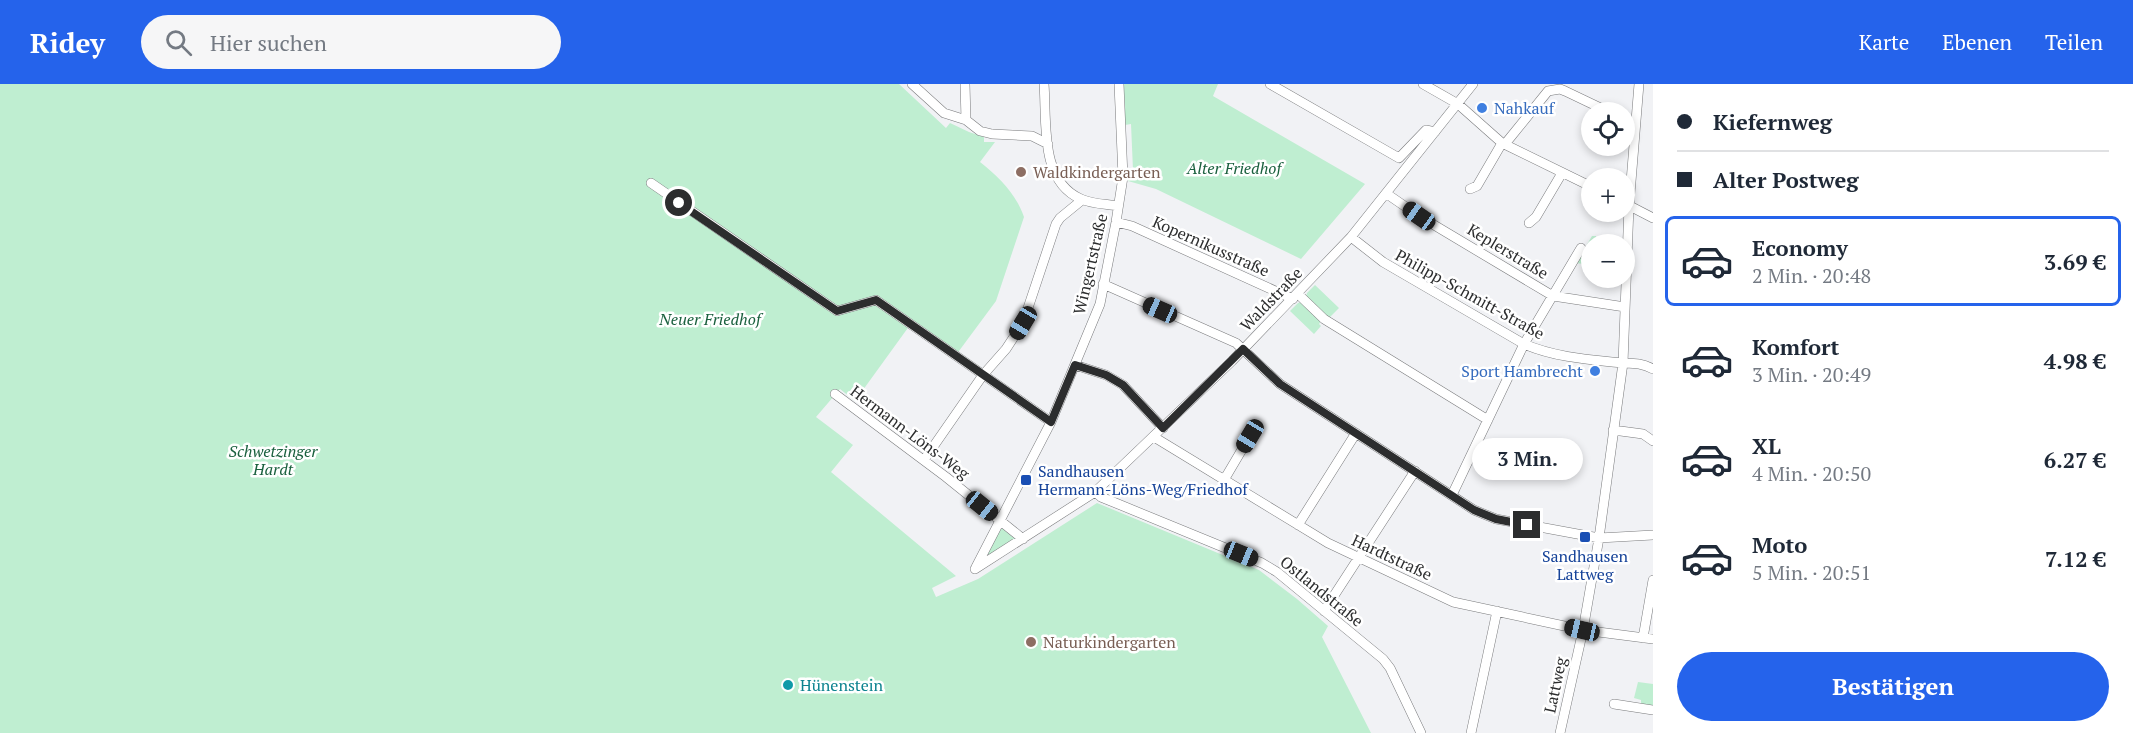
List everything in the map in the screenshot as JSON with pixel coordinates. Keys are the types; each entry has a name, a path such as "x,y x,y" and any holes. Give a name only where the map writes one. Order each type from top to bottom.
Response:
{"street":[{"path":"912,84 944,113 966,120"},
{"path":"965,84 966,120 970,126 992,134 1024,134 1038,137 1048,144"},
{"path":"1044,84 1050,162 1055,174 1082,200 1118,206"},
{"name":"Wingertstraße","path":"975,569 1051,422 1100,304 1123,177 1119,84"},
{"path":"1270,84 1399,158 1426,130 1435,132"},
{"path":"1286,93 1291,84"},
{"path":"1423,84 1458,104 1503,144 1581,182"},
{"name":"Waldstraße","path":"975,569 1095,492 1154,437 1351,237 1473,84"},
{"name":"Lattweg","path":"1635,123 1639,84"},
{"path":"1470,189 1477,186 1503,144 1548,91 1560,89 1588,102"},
{"path":"1024,134 1038,130 1047,123"},
{"path":"1529,223 1536,217 1562,173"},
{"path":"651,183 837,311 876,300 1051,422"},
{"name":"Keplerstraße","path":"1387,194 1419,216 1553,296 1625,307"},
{"path":"924,460 983,375 1006,349 1023,323 1056,224 1082,200"},
{"path":"1635,208 1653,218"},
{"name":"Kopernikusstraße","path":"1116,222 1132,226 1295,296 1324,319 1488,420"},
{"name":"Lattweg","path":"1560,733 1599,538 1623,363 1627,222"},
{"name":"Philipp-Schmitt-Straße","path":"1351,237 1383,262 1524,344 1543,352 1641,364 1653,369"},
{"path":"1452,495 1524,344 1581,248"},
{"path":"1103,284 1236,344 1280,384 1474,510 1496,519 1599,538 1653,535"},
{"path":"1075,365 1123,385 1163,428"},
{"name":"Hermann-Löns-Weg","path":"835,394 924,460 1023,539"},
{"path":"1613,430 1642,434 1653,441"},
{"path":"1224,480 1251,431"},
{"path":"1298,525 1356,433"},
{"name":"Hardtstraße","path":"1154,437 1298,525 1358,558 1453,602 1582,630 1648,639 1653,580"},
{"path":"1324,610 1415,471"},
{"name":"Ostlandstraße","path":"1095,492 1101,497 1262,563 1277,572 1383,659 1390,668 1421,733"},
{"path":"1471,733 1497,611"},
{"path":"1614,704 1653,710"}],"green space":[{"name":"Schwetzinger Hardt","path":"0,84 899,84 946,128 950,123 984,137 984,142 995,142 980,162 1006,186 1024,217 996,301 956,355 910,325 855,401 840,389 816,417 853,445 831,472 956,576 932,588 936,597 978,579 1097,503 1259,570 1328,626 1322,637 1371,733 0,733"},
{"name":"Alter Friedhof","path":"1124,84 1218,84 1213,96 1365,184 1301,259 1156,189 1128,181 1127,171 1133,170 1131,124 1125,125"},
{"path":"1581,255 1581,264 1576,263"},
{"path":"1315,285 1339,308 1329,318 1306,297"},
{"path":"1302,302 1321,321 1319,324 1321,326 1314,334 1290,311"},
{"path":"1001,529 1015,539 982,561"},
{"path":"1638,682 1653,684 1653,707 1641,705 1641,700 1634,698"}],"place":[{"name":"Nahkauf","path":"1482,108"},
{"name":"Waldkindergarten","path":"1021,172"},
{"name":"Sport Hambrecht","path":"1595,371"},
{"name":"Sandhausen Hermann-Löns-Weg/Friedhof","path":"1026,480"},
{"name":"Sandhausen Lattweg","path":"1585,537"},
{"name":"Naturkindergarten","path":"1031,642"},
{"name":"Hünenstein","path":"788,685"}],"route":[{"path":"679,203 837,311 876,300 1051,422 1075,365 1106,375 1123,385 1163,428 1243,349 1280,384 1474,510 1496,519 1527,525"}],"park label":[{"name":"Neuer Friedhof","path":"710,319"}]}
